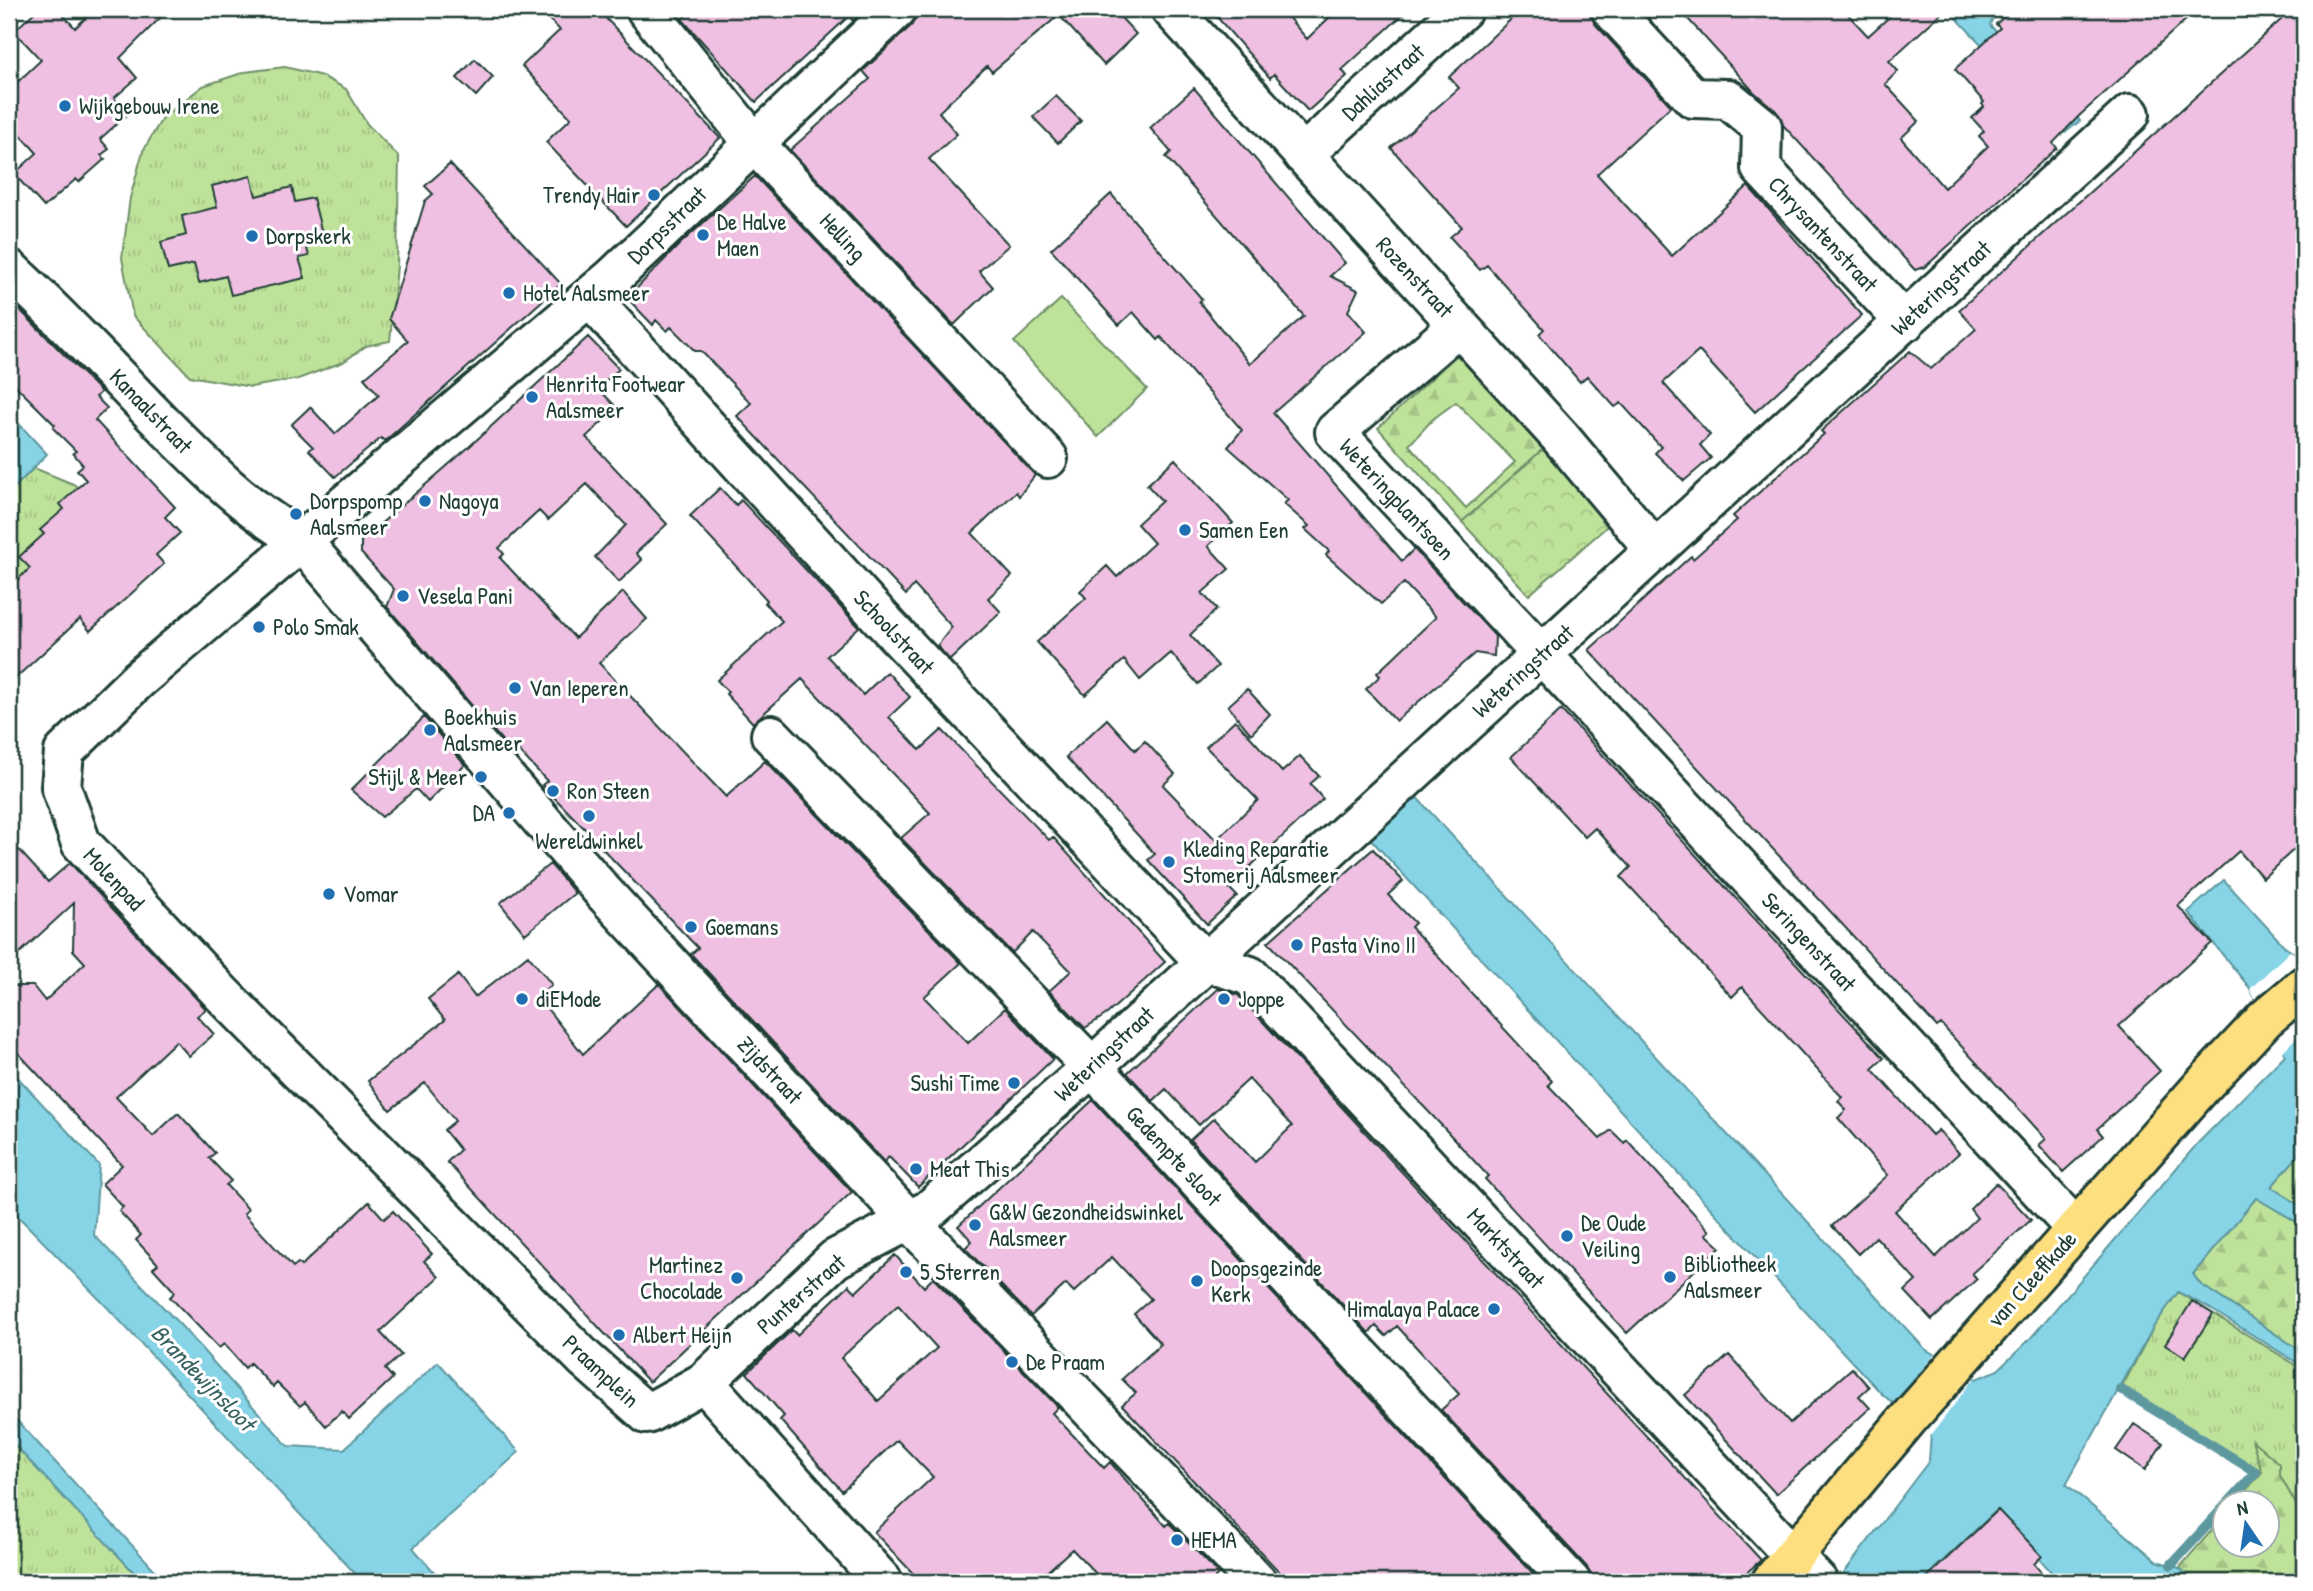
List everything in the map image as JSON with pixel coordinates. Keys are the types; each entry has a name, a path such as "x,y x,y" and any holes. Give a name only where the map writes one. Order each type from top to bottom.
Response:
{"main road":[{"name":"van Cleeffkade","path":"1795,1574 1907,1420 2265,1018 2304,986"}],"street":[{"name":"Helling","path":"646,9 753,142 1048,458"},
{"name":"Dorpsstraat","path":"302,541 590,298 897,9"},
{"name":"Rozenstraat","path":"1171,9 1560,437 1655,550"},
{"name":"Dahliastraat","path":"1303,155 1463,9"},
{"name":"Chrysantenstraat","path":"1611,9 1693,97 1727,99 1762,127 1761,168 1905,322"},
{"name":"Weteringstraat","path":"910,1222 929,1210 1092,1067 1204,961 1542,655 2130,114"},
{"name":"Kanaalstraat","path":"9,269 54,310 223,485 267,522 302,541"},
{"name":"Schoolstraat","path":"590,298 888,626 1204,961"},
{"name":"Weteringplantsoen","path":"1459,325 1335,432 1542,655"},
{"name":"Molenpad","path":"302,541 139,678 64,752 61,787 81,843 222,994 379,1149"},
{"name":"Zijdstraat","path":"302,541 604,893 910,1222 1257,1582"},
{"name":"Seringenstraat","path":"1542,655 2076,1229"},
{"name":"Gedempte sloot","path":"771,735 1092,1067 1571,1582"},
{"name":"Marktstraat","path":"1204,961 1250,975 1795,1574"},
{"name":"Praamplein","path":"379,1149 585,1359 647,1414 704,1382"},
{"name":"Punterstraat","path":"704,1382 835,1259 910,1222"},
{"path":"704,1382 883,1582"}],"green space":[{"path":"285,67 322,76 346,89 367,124 399,157 397,266 390,341 366,346 343,362 298,379 251,387 190,376 133,316 122,258 130,198 143,151 163,117 203,86 245,72"},
{"path":"1061,299 1147,389 1098,437 1014,342"},
{"path":"1457,355 1543,449 1462,522 1378,428","holes":["1456,402 1515,462 1466,508 1409,445 1433,419"]},
{"path":"1543,449 1611,523 1529,595 1462,522"},
{"path":"34,468 73,484 88,494 46,580 23,615 9,602 9,493"},
{"path":"2304,1149 2304,1208 2271,1187"},
{"path":"2256,1198 2304,1226 2304,1353 2200,1284 2193,1274"},
{"path":"2178,1292 2304,1370 2304,1582 2301,1582 2302,1515 2280,1476 2253,1441 2262,1472 2121,1389 2154,1326"},
{"path":"9,1439 143,1582 9,1582"},
{"path":"2252,1440 2280,1464 2280,1476 2302,1515 2301,1582 2197,1582 2179,1568 2212,1530 2212,1560 2282,1560 2282,1490 2246,1490 2262,1472"}],"water":[{"path":"1948,9 1996,9 1990,25 2080,121 2065,133"},
{"path":"9,413 47,454 9,493"},
{"path":"1409,789 1925,1349 1976,1379 1998,1370 2029,1340 2198,1143 2285,1055 2249,987 2188,912 2224,880 2286,948 2304,959 2304,1149 2271,1187 2304,1208 2304,1226 2256,1198 2193,1274 2200,1284 2304,1353 2304,1367 2206,1306 2178,1292 2154,1326 2066,1484 2157,1561 2179,1568 2197,1582 2060,1582 1997,1510 1934,1569 1936,1573 1928,1582 1843,1582 1840,1578 1929,1461 1931,1434 1883,1395 1365,833"},
{"name":"Brandewijnsloot","path":"9,1068 99,1165 94,1235 183,1328 288,1446 344,1449 438,1362 519,1452 413,1548 443,1582 363,1582 107,1307 9,1207"},
{"path":"9,1412 166,1582 143,1582 9,1439"}],"pier":[{"path":"2290,951 2304,958 2304,1030 2281,1053 2250,989"},
{"path":"1935,1354 1975,1377 1929,1438 1892,1406"}],"building":[{"name":"Wijkgebouw Irene","path":"38,9 58,9 75,28 95,9 169,9 120,58 137,78 114,98 128,114 100,139 109,149 101,155 105,159 79,182 76,179 44,207 14,174 37,153 9,122 9,90 41,60 14,31"},
{"path":"538,9 597,9 720,138 626,226 546,142 571,118 522,66 560,30"},
{"path":"692,9 865,9 853,21 849,16 756,102 682,19"},
{"path":"918,9 1113,9 1136,34 1104,65 1059,15 992,72 987,66 939,112 957,134 929,159 1009,245 979,271 993,287 954,325 790,150 870,79 863,71 912,25"},
{"path":"1210,9 1281,9 1307,39 1338,9 1409,9 1342,70 1347,76 1308,111 1274,74 1270,78"},
{"path":"1522,9 1587,9 1595,24 1671,106 1597,174 1672,256 1748,186 1862,315 1755,412 1699,351 1663,383 1710,435 1700,445 1711,458 1684,481 1655,453 1661,447 1621,403 1615,407 1587,376 1580,382 1539,334 1544,329 1487,265 1480,270 1450,237 1462,227 1391,148 1459,88 1449,77"},
{"path":"1679,9 1843,9 1868,36 1898,9 1946,9 1889,61 1898,71 1885,84 1919,121 1901,138 1944,188 1988,146 1979,136 1984,131 1972,118 1984,107 1984,102 1955,69 2000,28 1996,24 2013,9 2198,9 2079,116 2053,143 2057,148 1925,267 1915,270 1783,125 1776,111 1754,92"},
{"path":"2293,9 2304,9 2304,840 2263,878 2239,851 2178,906 2212,943 2119,1026 2160,1071 2097,1129 2103,1136 2063,1172 2039,1145 2046,1139 2007,1096 1941,1024 1937,1027 1589,650 1691,556 1693,559 1737,520 1733,516 1824,434 1821,431 1910,351 1931,369 1976,329 1959,310"},
{"path":"475,59 493,77 476,96 457,78"},
{"path":"1194,88 1345,263 1330,276 1358,290 1348,311 1366,332 1273,413 1402,561 1414,549 1495,636 1494,656 1475,653 1396,721 1366,689 1380,676 1377,673 1436,617 1404,583 1381,604 1326,555 1329,551 1305,529 1309,526 1284,504 1288,500 1228,447 1242,430 1161,337 1158,340 1133,312 1119,325 1051,249 1111,194 1202,299 1199,302 1250,364 1304,316 1166,157 1171,152 1150,128"},
{"path":"1056,96 1081,121 1058,143 1033,117"},
{"path":"450,164 561,284 385,441 381,438 335,477 309,450 313,447 291,425 310,407 335,434 379,395 364,378 408,341 389,319 425,201 433,194 425,186"},
{"name":"Dorpskerk","path":"251,176 256,196 292,187 295,202 313,198 323,237 305,241 309,256 299,258 305,278 231,295 226,276 199,283 194,264 168,270 161,242 186,235 182,216 217,207 212,186"},
{"path":"755,176 1035,475 1019,496 1016,492 972,533 1012,576 988,598 1001,612 950,660 937,646 952,627 914,585 906,595 737,416 751,403 701,351 695,351 671,327 667,331 656,320 653,325 627,298 681,243"},
{"path":"9,299 101,392 96,397 107,408 95,420 175,507 165,517 180,533 156,555 164,564 90,631 80,619 9,684 9,588 30,568 19,557 44,534 40,530 64,509 60,504 86,480 77,470 83,465 73,453 76,451 53,428 55,425 9,379"},
{"path":"588,337 619,369 598,388 617,408 586,437 667,524 636,553 642,560 619,582 595,557 626,525 587,484 548,520 539,511 499,548 504,554 500,558 575,638 623,592 647,619 599,663 726,797 765,761 961,963 924,997 968,1043 1005,1008 1053,1059 918,1187 889,1157 884,1162 691,954 698,948 594,840 593,846 585,837 589,833 542,785 547,781 517,749 511,751 387,607 394,589 361,553 361,541 470,446"},
{"path":"1175,459 1233,523 1208,546 1229,569 1202,593 1217,609 1190,635 1218,666 1198,684 1171,653 1140,680 1124,660 1085,695 1037,642 1086,598 1080,591 1107,566 1117,577 1154,543 1137,524 1162,501 1147,485"},
{"path":"720,488 736,505 741,500 859,627 827,656 863,695 887,672 910,697 889,717 920,750 942,730 1049,840 1053,837 1165,962 1107,1014 1085,1028 1049,991 1071,971 1033,932 1012,953 901,838 930,813 802,679 753,723 726,694 728,692 717,680 782,621 765,603 767,600 690,516"},
{"path":"1247,689 1270,714 1251,734 1228,706"},
{"path":"1561,710 1884,1058 1872,1069 1932,1135 1938,1130 1959,1153 1895,1211 1936,1257 1977,1218 1970,1209 1996,1183 2031,1220 1972,1273 1977,1279 1932,1320 1905,1291 1916,1281 1876,1237 1858,1254 1832,1226 1888,1175 1838,1118 1846,1110 1838,1101 1842,1097 1742,987 1732,997 1621,877 1631,867 1595,828 1585,837 1511,757"},
{"path":"424,717 465,765 428,802 416,789 382,817 351,790"},
{"path":"1107,719 1135,750 1145,741 1175,774 1163,785 1216,840 1258,800 1206,747 1235,720 1282,772 1300,756 1319,776 1310,784 1323,799 1228,887 1237,896 1207,924 1148,860 1155,854 1066,757"},
{"path":"9,839 48,882 70,863 206,1009 197,1016 214,1034 189,1056 176,1041 116,1097 153,1136 178,1113 215,1153 209,1158 231,1181 226,1185 248,1209 244,1214 293,1267 298,1263 301,1266 369,1202 384,1219 393,1211 432,1254 424,1261 439,1277 380,1332 401,1355 385,1369 393,1378 349,1419 342,1411 326,1426 305,1402 300,1406 277,1383 273,1387 250,1363 245,1368 224,1344 219,1348 170,1297 175,1292 153,1268 158,1264 136,1240 141,1235 119,1211 123,1207 102,1184 122,1165 9,1043 9,986 33,986 45,1001 85,963 73,950 74,903 9,963"},
{"path":"1373,849 1403,881 1388,895 1415,923 1411,927 1552,1081 1548,1085 1600,1139 1611,1130 1624,1143 1627,1140 1710,1231 1706,1234 1720,1247 1627,1333 1485,1179 1488,1176 1444,1128 1268,942"},
{"path":"550,864 575,893 525,934 500,903"},
{"path":"528,955 552,985 537,996 583,1054 659,984 852,1192 649,1382 447,1162 460,1150 444,1130 455,1121 425,1083 390,1110 368,1081 445,1020 428,999 458,975 475,997"},
{"path":"1218,989 1238,995 1761,1560 1736,1582 1592,1582 1587,1567 1441,1410 1459,1394 1397,1326 1386,1336 1376,1326 1369,1333 1190,1140 1214,1118 1255,1162 1292,1126 1249,1079 1199,1125 1166,1089 1153,1101 1127,1073"},
{"path":"1093,1100 1541,1582 1289,1582 1122,1405 1136,1393 1122,1379 1161,1344 1134,1314 1151,1299 1112,1257 1074,1292 1066,1284 1031,1316 965,1248 972,1241 958,1226"},
{"path":"895,1255 924,1287 933,1278 1058,1407 1052,1413 1104,1468 1110,1462 1166,1526 1169,1523 1219,1574 1211,1582 1104,1582 1072,1549 1036,1582 921,1582 874,1532 933,1477 897,1440 842,1491 780,1420 784,1416 747,1373 792,1330 797,1335 849,1285 856,1292","holes":["898,1305 937,1348 878,1401 841,1358"]},
{"path":"2192,1301 2213,1314 2185,1357 2165,1344"},
{"path":"1729,1355 1790,1423 1852,1368 1869,1387 1859,1396 1870,1408 1776,1494 1685,1395"},
{"path":"2134,1424 2163,1443 2145,1470 2116,1450"},
{"path":"1998,1510 2042,1556 2034,1564 2050,1582 1922,1582"}],"waterway":[{"path":"2120,1389 2256,1472 2240,1490"},
{"path":"2171,1565 2212,1520"}],"place":[{"name":"Wijkgebouw Irene","path":"65,106"},
{"name":"Trendy Hair","path":"654,195"},
{"name":"De Halve Maen","path":"703,235"},
{"name":"Dorpskerk","path":"252,236"},
{"name":"Hotel Aalsmeer","path":"509,293"},
{"name":"Henrita Footwear Aalsmeer","path":"532,397"},
{"name":"Nagoya","path":"425,501"},
{"name":"Dorpspomp Aalsmeer","path":"296,514"},
{"name":"Samen Een","path":"1185,530"},
{"name":"Vesela Pani","path":"403,596"},
{"name":"Polo Smak","path":"259,627"},
{"name":"Van Ieperen","path":"515,688"},
{"name":"Boekhuis Aalsmeer","path":"430,730"},
{"name":"Stijl & Meer","path":"481,777"},
{"name":"Ron Steen","path":"553,791"},
{"name":"DA","path":"509,813"},
{"name":"Wereldwinkel","path":"589,816"},
{"name":"Kleding Reparatie Stomerij Aalsmeer","path":"1169,862"},
{"name":"Vomar","path":"329,894"},
{"name":"Goemans","path":"691,927"},
{"name":"Pasta Vino II","path":"1297,945"},
{"name":"diEMode","path":"522,999"},
{"name":"Joppe","path":"1224,999"},
{"name":"Sushi Time","path":"1014,1083"},
{"name":"Meat This","path":"916,1169"},
{"name":"G&W Gezondheidswinkel Aalsmeer","path":"975,1225"},
{"name":"De Oude Veiling","path":"1567,1236"},
{"name":"5 Sterren","path":"906,1272"},
{"name":"Bibliotheek Aalsmeer","path":"1670,1277"},
{"name":"Martinez Chocolade","path":"737,1278"},
{"name":"Doopsgezinde Kerk","path":"1197,1281"},
{"name":"Himalaya Palace","path":"1494,1309"},
{"name":"Albert Heijn","path":"619,1335"},
{"name":"De Praam","path":"1012,1362"},
{"name":"HEMA","path":"1177,1540"}]}
